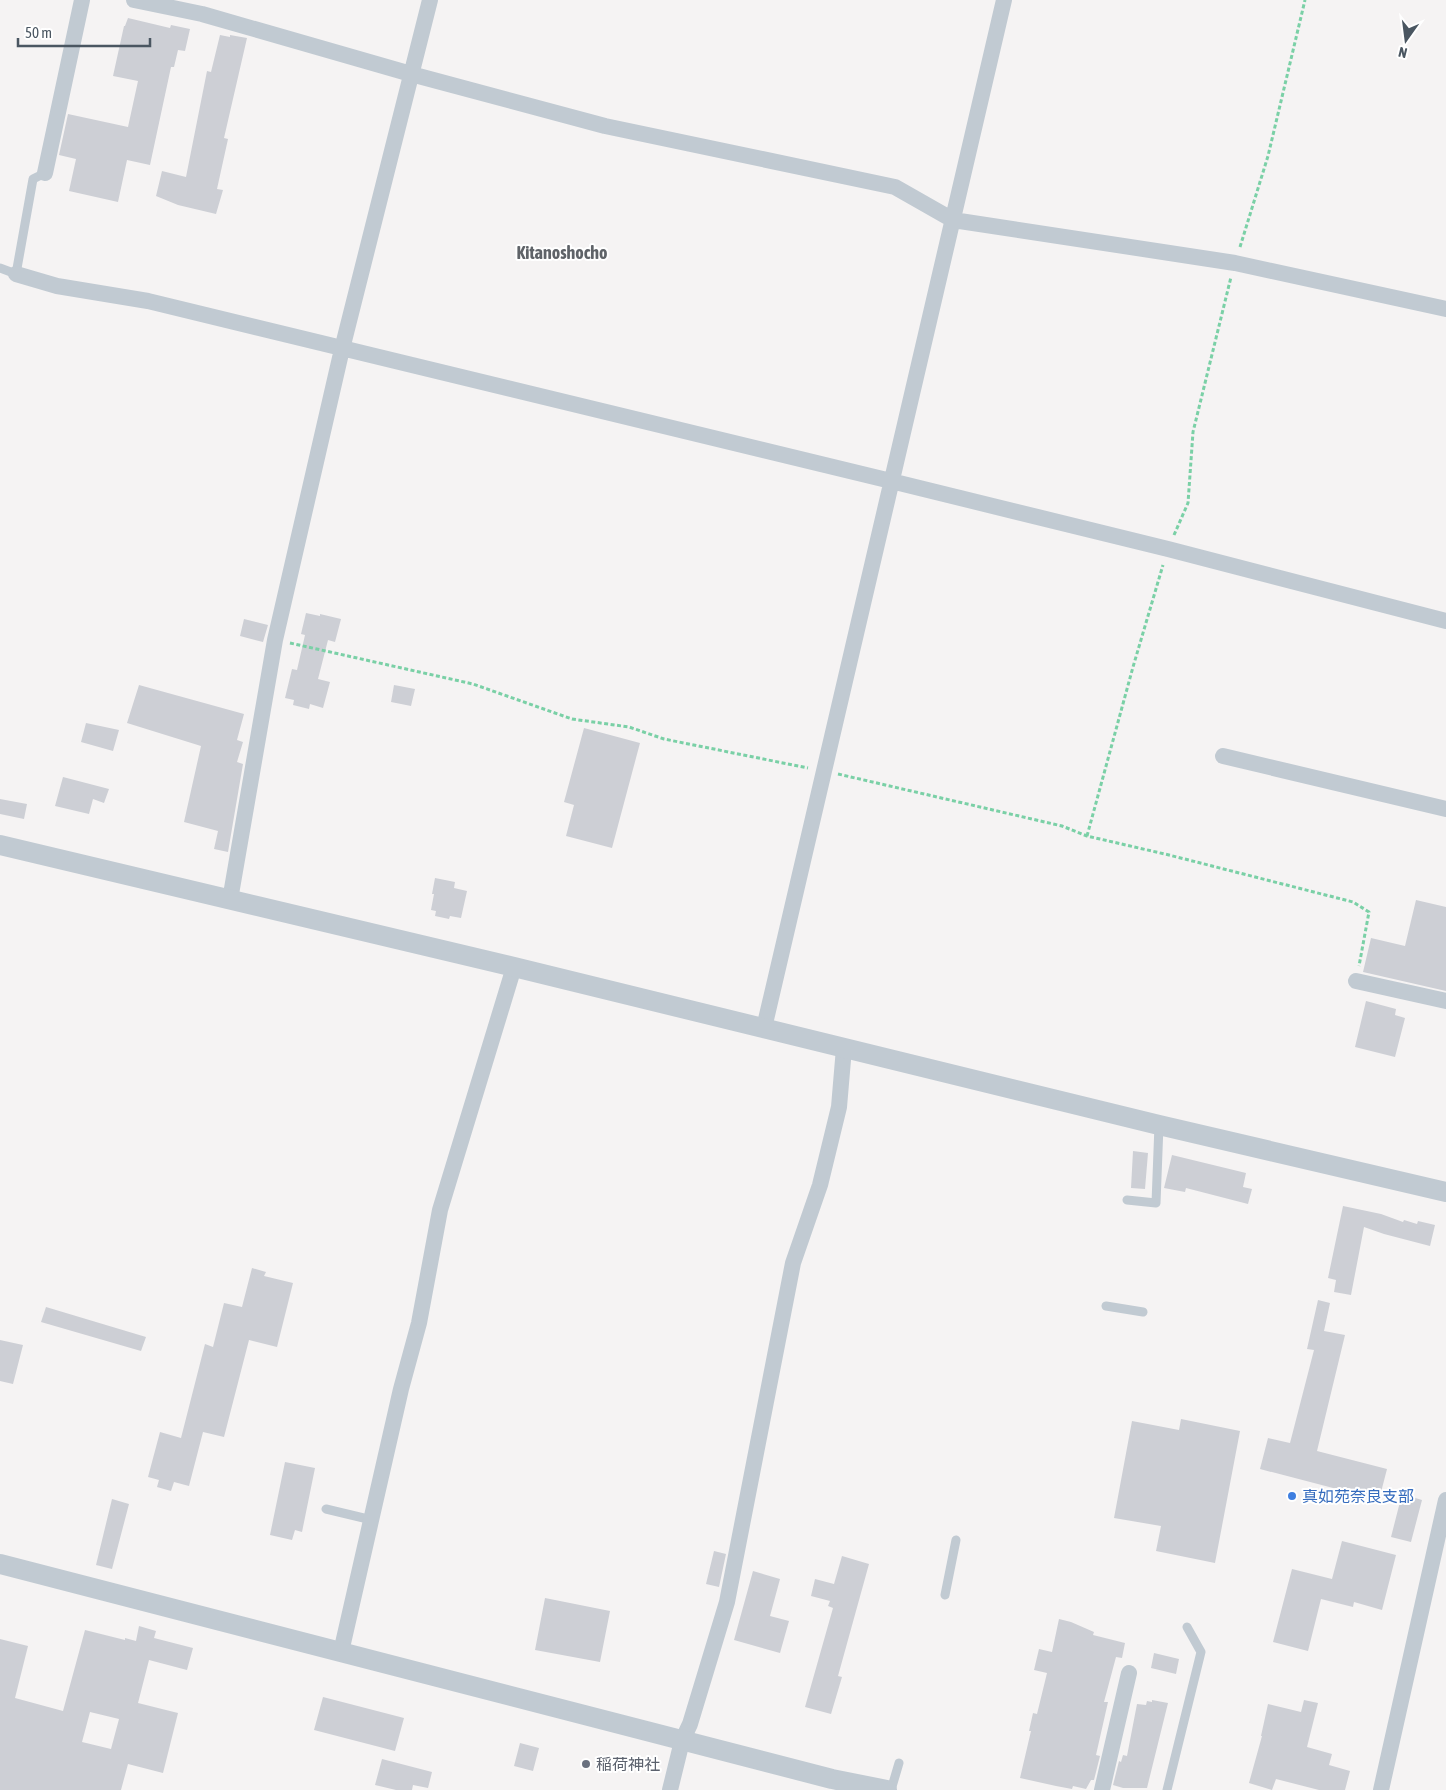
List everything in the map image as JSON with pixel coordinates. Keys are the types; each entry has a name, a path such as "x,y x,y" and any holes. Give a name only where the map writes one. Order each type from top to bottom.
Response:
{"street":[{"path":"45,174 82,0"},
{"path":"230,900 275,640 342,349 430,0"},
{"path":"764,1028 1004,0"},
{"path":"141,1 202,14 411,74 605,126 895,187 952,220 1235,263 1446,309"},
{"path":"16,274 57,286 148,301 891,481 1168,549 1446,621"},
{"path":"1223,756 1446,809"},
{"path":"0,845 764,1028 1159,1125 1446,1192"},
{"path":"341,1652 401,1389 419,1322 440,1210 514,968"},
{"path":"1356,981 1446,1001"},
{"path":"670,1790 682,1741 690,1724 727,1602 793,1263 820,1185 839,1107 844,1048"},
{"path":"1381,1790 1446,1500"},
{"path":"0,1564 682,1741 832,1779 887,1790"},
{"path":"1102,1790 1129,1673"}],"lane":[{"path":"0,268 16,274 33,179 45,174"},
{"path":"1127,1200 1156,1202 1159,1125"},
{"path":"1106,1306 1143,1312"},
{"path":"326,1509 372,1520"},
{"path":"945,1595 956,1540"},
{"path":"1167,1790 1201,1652 1187,1627"},
{"path":"891,1790 899,1763"}],"path":[{"path":"1087,836 1168,549 1188,503 1193,432 1235,263 1268,156 1306,0"},
{"path":"275,640 473,684 572,719 630,727 664,739 824,771 1062,826 1087,836 1353,902 1369,912 1356,981"}],"building":[{"path":"128,18 170,28 171,25 190,29 185,51 178,50 174,67 171,67 150,165 127,160 118,202 69,191 76,159 59,155 68,114 128,127 138,81 113,76 124,26"},
{"path":"220,35 247,38 224,138 228,139 217,189 223,190 216,214 178,205 156,196 162,171 186,177 207,71 211,72"},
{"path":"306,613 341,619 335,642 328,640 318,679 330,682 323,708 310,704 309,709 293,705 294,700 285,698 292,669 297,670 305,635 301,634"},
{"path":"244,619 268,625 263,642 240,636"},
{"path":"139,685 244,714 237,740 243,742 237,762 243,764 228,852 214,849 218,831 184,822 201,746 127,723"},
{"path":"394,685 415,689 411,706 391,702"},
{"path":"86,723 119,730 113,751 81,742"},
{"path":"584,728 640,743 612,848 566,836 574,805 564,802"},
{"path":"63,777 109,789 104,803 93,799 89,814 55,806"},
{"path":"0,799 27,804 24,819 0,814"},
{"path":"435,878 455,882 454,888 467,891 461,918 450,916 449,919 435,916 436,911 431,910"},
{"path":"1416,900 1446,907 1446,991 1363,972 1371,938 1405,946"},
{"path":"1366,1001 1396,1009 1395,1015 1405,1018 1395,1057 1355,1047"},
{"path":"1133,1151 1148,1153 1145,1189 1131,1188"},
{"path":"1172,1155 1246,1173 1243,1187 1252,1189 1248,1204 1186,1188 1185,1192 1164,1188"},
{"path":"1343,1206 1381,1214 1403,1222 1404,1220 1417,1224 1418,1221 1435,1225 1430,1246 1364,1227 1351,1295 1334,1292 1336,1280 1328,1278"},
{"path":"252,1268 266,1272 264,1276 293,1283 277,1347 249,1340 224,1437 203,1432 189,1486 174,1482 171,1491 157,1487 159,1480 148,1477 160,1432 181,1438 205,1344 213,1347 224,1303 242,1307"},
{"path":"1318,1300 1330,1303 1324,1331 1345,1335 1317,1451 1387,1469 1379,1500 1260,1469 1268,1438 1290,1443 1314,1350 1307,1349"},
{"path":"46,1307 146,1337 141,1351 41,1322"},
{"path":"0,1340 23,1345 13,1384 0,1381"},
{"path":"1181,1419 1240,1431 1215,1563 1156,1551 1161,1526 1114,1518 1132,1421 1179,1430"},
{"path":"285,1462 315,1468 302,1532 295,1530 292,1540 270,1535"},
{"path":"1402,1494 1422,1500 1411,1542 1391,1537"},
{"path":"112,1499 129,1504 112,1569 96,1565"},
{"path":"1342,1541 1396,1555 1382,1610 1354,1602 1353,1607 1321,1599 1308,1651 1273,1642 1292,1569 1332,1579"},
{"path":"714,1551 726,1554 719,1587 706,1584"},
{"path":"842,1556 869,1564 838,1676 842,1677 831,1714 805,1707 833,1608 828,1606 830,1601 811,1596 815,1579 834,1584"},
{"path":"753,1571 780,1579 770,1616 789,1621 780,1653 734,1640"},
{"path":"545,1598 610,1611 600,1662 535,1650"},
{"path":"1059,1619 1094,1632 1093,1635 1125,1643 1122,1658 1116,1657 1104,1702 1108,1702 1096,1755 1100,1756 1094,1780 1091,1780 1086,1789 1073,1786 1072,1789 1020,1778 1031,1731 1029,1731 1033,1713 1037,1714 1047,1673 1034,1670 1039,1649 1052,1652"},
{"path":"139,1626 156,1631 154,1638 193,1648 187,1670 149,1660 138,1703 178,1713 163,1773 128,1764 121,1790 0,1790 0,1639 28,1646 15,1698 63,1711 85,1630 136,1641","holes":["90,1712 119,1719 111,1749 82,1742"]},
{"path":"1154,1653 1179,1659 1176,1674 1151,1668"},
{"path":"323,1697 404,1718 395,1751 314,1730"},
{"path":"1152,1700 1168,1703 1147,1788 1123,1788 1113,1785 1119,1761 1121,1762 1123,1755 1127,1756 1137,1704 1146,1705 1147,1701 1152,1702"},
{"path":"1304,1700 1318,1703 1307,1747 1332,1754 1329,1765 1350,1771 1345,1790 1319,1790 1276,1779 1272,1790 1249,1783 1262,1736 1268,1704 1301,1712"},
{"path":"520,1743 539,1748 533,1771 514,1766"},
{"path":"382,1759 432,1772 428,1788 413,1785 412,1790 396,1790 375,1785"}],"place":[{"name":"真如苑奈良支部","path":"1292,1496"},
{"name":"稲荷神社","path":"586,1764"}],"district":[{"name":"Kitanoshocho","path":"562,253"}]}
